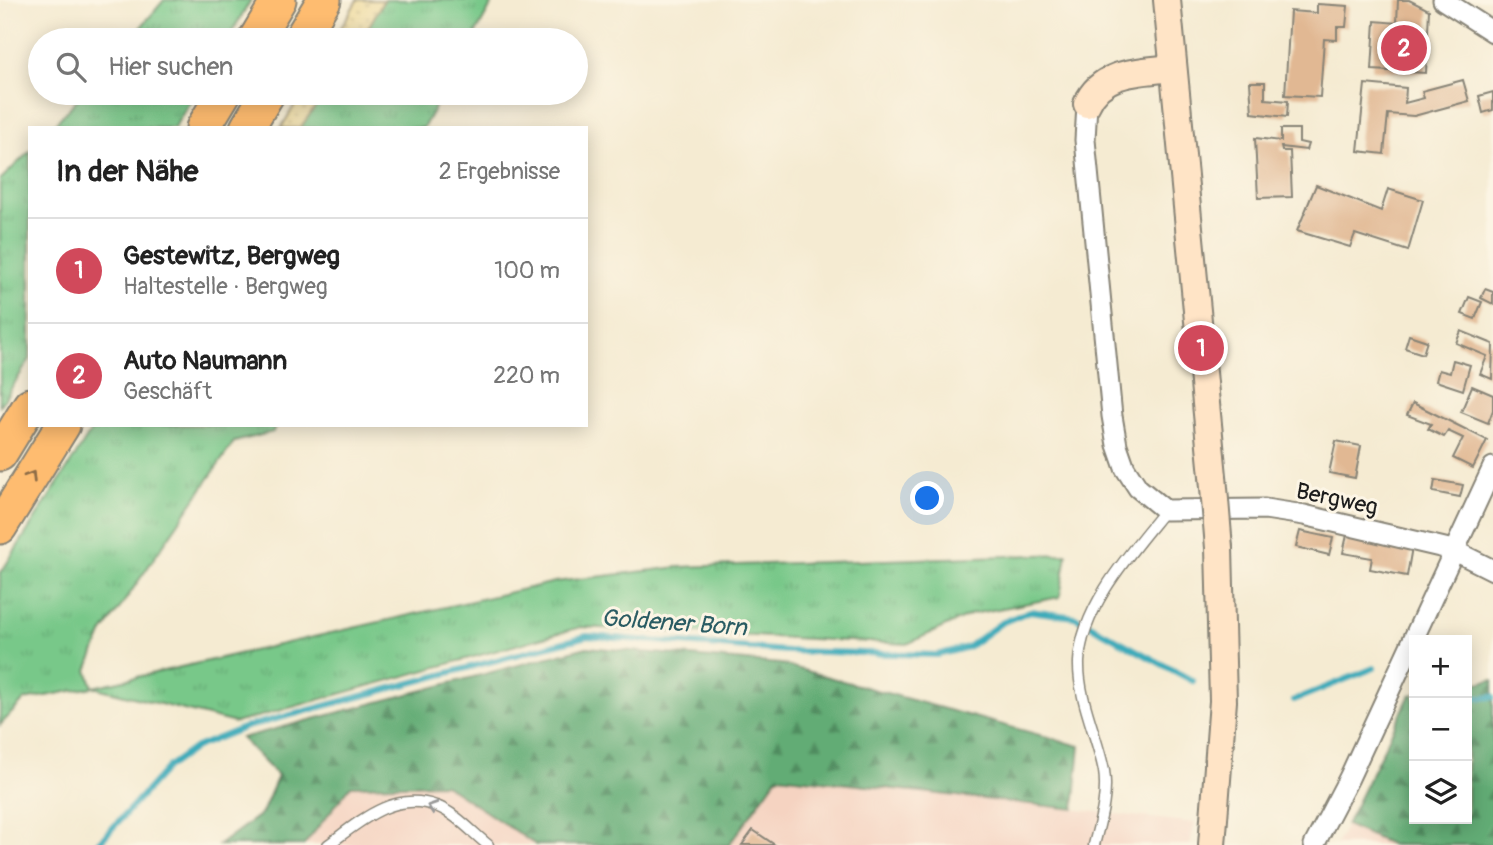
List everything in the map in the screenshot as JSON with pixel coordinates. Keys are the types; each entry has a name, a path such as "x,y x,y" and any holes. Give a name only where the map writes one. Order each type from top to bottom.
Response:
{"highway":[{"path":"262,28 279,0"},
{"path":"307,28 324,0"},
{"path":"204,126 217,105"},
{"path":"248,126 261,105"},
{"path":"0,454 28,408"},
{"path":"0,527 62,427"}],"main road":[{"path":"1167,0 1219,548 1223,701 1212,845"},
{"path":"1087,104 1092,92 1102,82 1130,74 1173,68"}],"street":[{"path":"1443,0 1493,32"},
{"path":"1087,104 1084,141 1117,445 1125,468 1138,488 1165,510"},
{"path":"1314,845 1349,778 1493,467"},
{"name":"Bergweg","path":"1165,510 1265,509 1304,515 1453,550 1493,570"}],"lane":[{"path":"1094,845 1105,799 1104,773 1080,686 1079,660 1084,632 1119,568 1165,510"},
{"path":"328,845 377,810 405,801 437,806 488,845"}],"shaded area":[{"path":"778,776 1195,823 1190,845 729,845"},
{"path":"444,784 536,845 304,845 351,786"},
{"path":"1346,825 1392,845 1336,845"}],"green space":[{"path":"164,0 251,0 234,28 140,28"},
{"path":"384,0 494,0 479,28 368,28"},
{"path":"72,105 188,105 175,126 53,126"},
{"path":"316,105 436,105 424,126 301,126"},
{"path":"28,153 28,362 0,406 0,180"},
{"path":"94,427 274,427 273,432 234,442 102,634 87,670 93,687 24,700 0,725 0,574"},
{"path":"1067,554 1060,597 972,614 907,644 581,627 235,723 93,687 555,582 678,567"},
{"path":"587,647 781,664 1080,746 1074,809 778,776 729,845 536,845 444,784 351,786 304,845 219,845 262,813 278,776 241,738"},
{"path":"1493,680 1493,845 1392,845 1346,825 1409,697 1409,824 1472,824 1472,684"}],"sand":[{"path":"357,0 384,0 368,28 341,28"},
{"path":"295,105 316,105 301,126 282,126"}],"building":[{"path":"1398,0 1409,0 1429,10 1426,73 1372,70 1375,21 1397,23"},
{"path":"1317,4 1348,6 1346,27 1337,27 1337,40 1324,39 1320,97 1285,95 1290,11 1317,13"},
{"path":"1463,80 1469,101 1414,116 1388,114 1384,154 1358,151 1365,84 1406,88 1405,103 1424,98 1422,91"},
{"path":"1250,82 1265,82 1265,99 1288,101 1287,117 1252,113"},
{"path":"1493,92 1493,110 1483,113 1479,96"},
{"path":"1281,129 1299,129 1299,142 1308,144 1306,150 1281,147 1282,151 1290,151 1292,197 1258,198 1255,138 1281,141"},
{"path":"1316,185 1381,211 1388,189 1423,200 1408,251 1355,234 1350,247 1297,231"},
{"path":"1485,289 1493,292 1493,304 1481,298"},
{"path":"1469,297 1482,302 1475,319 1462,314"},
{"path":"1461,331 1493,344 1492,379 1480,374 1487,356 1456,343"},
{"path":"1409,335 1427,341 1423,354 1405,348"},
{"path":"1453,360 1470,365 1463,390 1436,381 1439,370 1450,373"},
{"path":"1472,386 1493,395 1493,410 1488,423 1461,412"},
{"path":"1413,403 1487,440 1473,468 1453,458 1463,438 1448,431 1444,437 1428,429 1431,424 1407,415"},
{"path":"1336,441 1361,446 1355,478 1329,473"},
{"path":"1435,480 1463,485 1460,497 1433,492"},
{"path":"1300,531 1333,538 1329,555 1296,547"},
{"path":"1347,535 1412,547 1407,576 1370,569 1372,558 1343,553"},
{"path":"753,830 775,845 742,845"}],"waterway":[{"name":"Goldener Born","path":"97,845 168,767 196,747 246,727 587,636 788,651 937,655 968,647 1001,623 1030,611 1075,617 1193,681"},
{"name":"Goldener Born","path":"1294,700 1374,668"},
{"name":"Goldener Born","path":"1472,699 1493,697"}],"place":[{"name":"Auto Naumann","path":"1404,48"},
{"name":"Gestewitz, Bergweg","path":"1201,348"}]}
